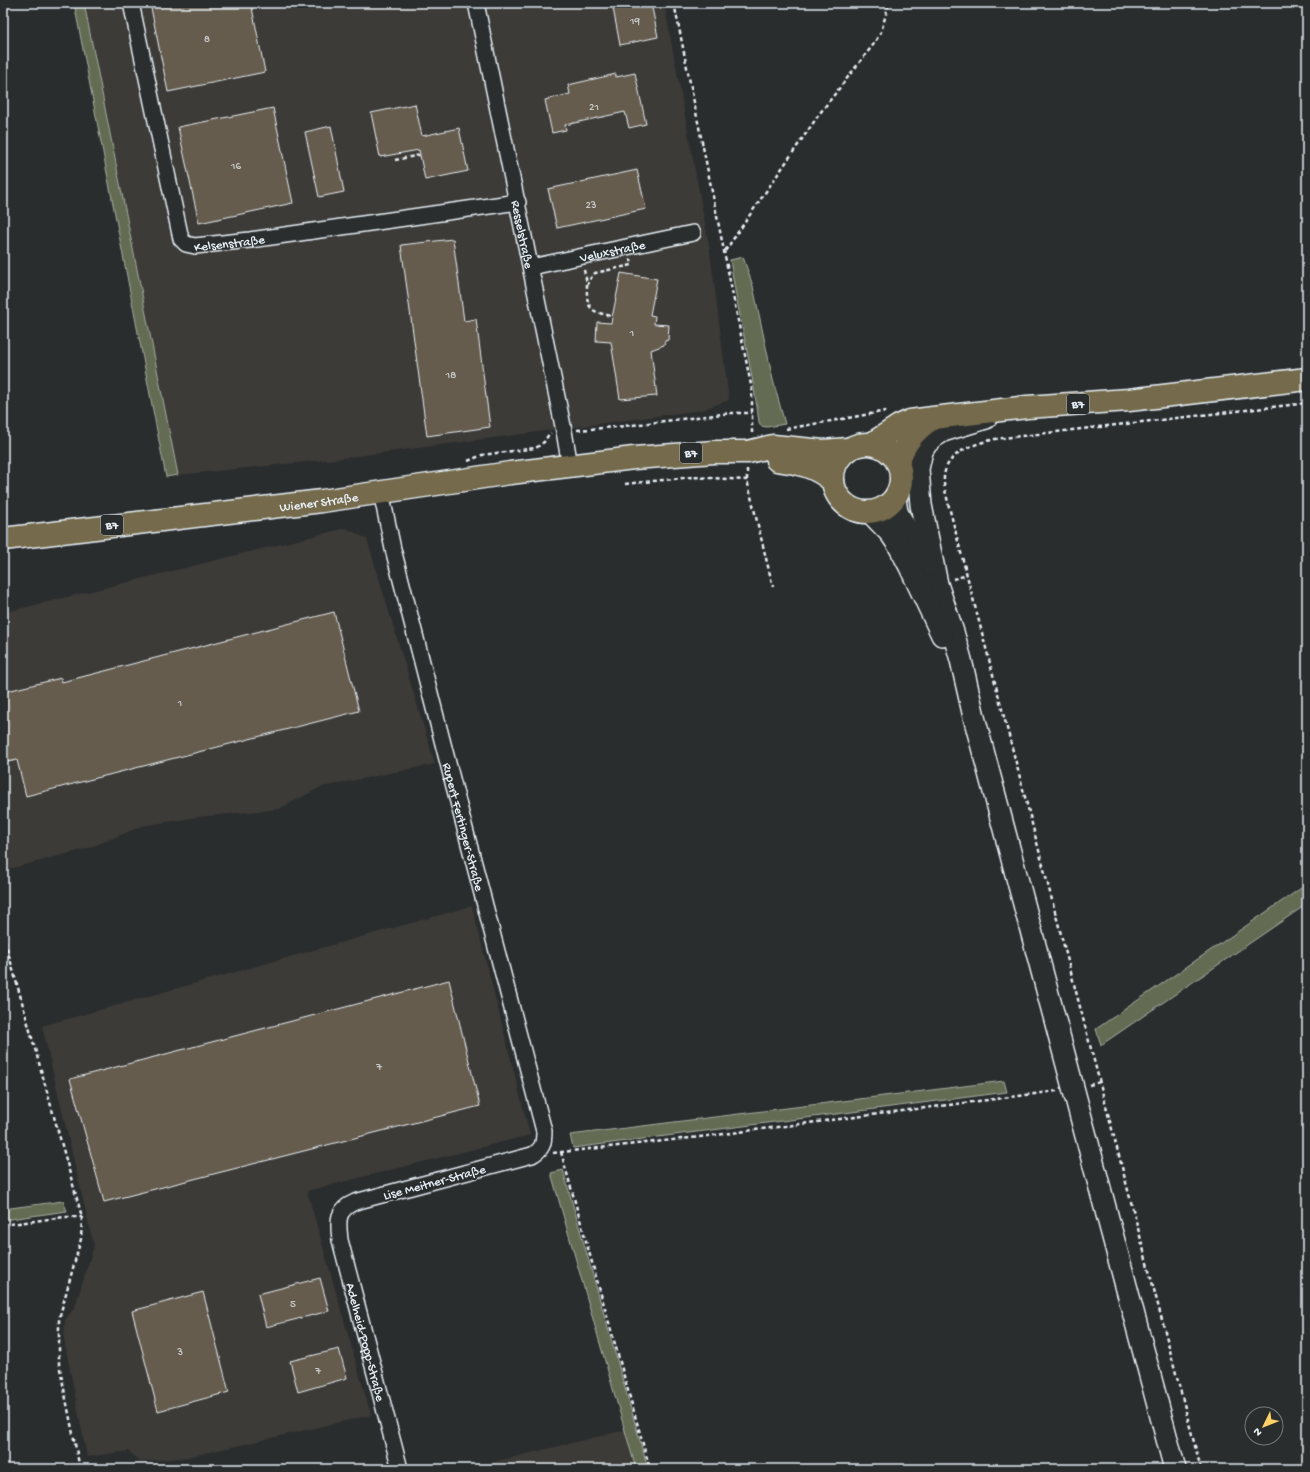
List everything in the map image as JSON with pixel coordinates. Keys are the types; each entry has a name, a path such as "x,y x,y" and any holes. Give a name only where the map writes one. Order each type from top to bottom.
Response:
{"main road":[{"name":"B7","path":"748,452 773,446 823,451 848,449 864,443 873,444 899,426 910,421 1027,407 1129,400 1307,379"},
{"path":"1027,407 966,424 935,436 927,443 922,451 918,469 918,484 937,584 957,646 974,717 1175,1469"},
{"path":"898,462 904,447 910,438 933,418"},
{"path":"848,449 841,455 835,467 833,480 838,495 842,501 855,510 870,512 888,506 895,499 899,492 902,477 898,462 889,450 873,444"},
{"name":"Wiener Straße","path":"3,539 322,501 634,458 714,452 748,452"},
{"name":"B7","path":"748,452 769,459 808,465 819,470 833,480"},
{"path":"895,499 897,512 937,584"},
{"path":"870,512 891,534 910,567 950,654 974,717"}],"street":[{"name":"Kelsenstraße","path":"131,3 181,239 186,244 194,246 250,240 518,202"},
{"name":"Resselstraße","path":"476,3 518,202 570,466"},
{"name":"Veluxstraße","path":"530,267 693,233"},
{"name":"Rupert Fertinger-Straße","path":"381,492 450,771 544,1131 544,1140 537,1152"},
{"name":"Lise Meitner-Straße","path":"340,1214 346,1206 355,1202 537,1152"},
{"name":"Adelheid-Popp-Straße","path":"340,1214 338,1224 340,1240 400,1469"}],"path":[{"path":"564,431 616,427 731,413 752,413 752,390 674,3"},
{"path":"724,251 820,113 873,46 881,32 890,3"},
{"path":"395,160 420,155"},
{"path":"587,286 590,279 596,272 632,264 628,246"},
{"path":"581,256 587,286 586,298 588,304 597,313 612,316"},
{"path":"1201,1469 948,503 944,480 946,470 956,454 966,448 996,439 1307,403"},
{"path":"748,452 747,480 773,587"},
{"path":"624,484 692,477 747,480"},
{"path":"3,934 82,1217 81,1239 59,1319 59,1364 80,1469"},
{"path":"537,1152 553,1153 700,1137 1074,1089"},
{"path":"561,1152 650,1469"},
{"path":"3,1225 66,1217 82,1217"}],"shaded area":[{"path":"84,3 664,3 710,251 729,400 702,410 335,459 178,475"},
{"path":"346,528 367,539 435,764 321,787 279,809 198,817 142,826 89,848 5,870 3,868 3,613"},
{"path":"472,906 530,1135 307,1191 371,1415 188,1457 140,1462 129,1451 87,1457 64,1339 65,1320 75,1307 94,1246 42,1026"},
{"path":"625,1430 636,1469 465,1469"}],"green space":[{"path":"74,3 84,3 178,475 166,477"},
{"path":"743,257 753,286 773,380 785,424 767,427 761,426 759,422 753,381 730,260"},
{"path":"1307,884 1307,904 1101,1045 1096,1029"},
{"path":"1004,1081 1007,1092 573,1148 570,1135"},
{"path":"563,1170 648,1469 636,1469 551,1173"},
{"path":"63,1201 67,1211 3,1220 3,1209"}],"building":[{"path":"150,3 251,3 265,72 168,92"},
{"path":"612,3 651,3 658,37 620,45"},
{"path":"635,73 646,124 629,128 625,112 565,125 566,130 552,133 545,100 570,94 568,85 616,74 616,77"},
{"path":"415,104 422,136 459,128 468,171 425,180 419,150 380,157 371,113"},
{"path":"273,108 293,203 199,223 178,127"},
{"path":"331,126 344,192 319,197 305,132"},
{"path":"637,170 646,209 557,228 548,189"},
{"path":"453,239 464,321 476,319 490,427 427,436 401,245"},
{"path":"621,273 657,279 650,315 655,316 654,324 669,325 668,340 665,341 664,345 651,350 657,396 620,399 611,342 596,341 597,322 611,323"},
{"path":"334,612 359,711 26,796 17,760 8,762 3,742 3,692 61,678 62,682"},
{"path":"449,980 480,1106 104,1202 70,1079"},
{"path":"320,1278 329,1311 266,1327 258,1294"},
{"path":"203,1292 229,1392 158,1411 132,1311"},
{"path":"339,1349 347,1378 298,1392 290,1361"}]}
